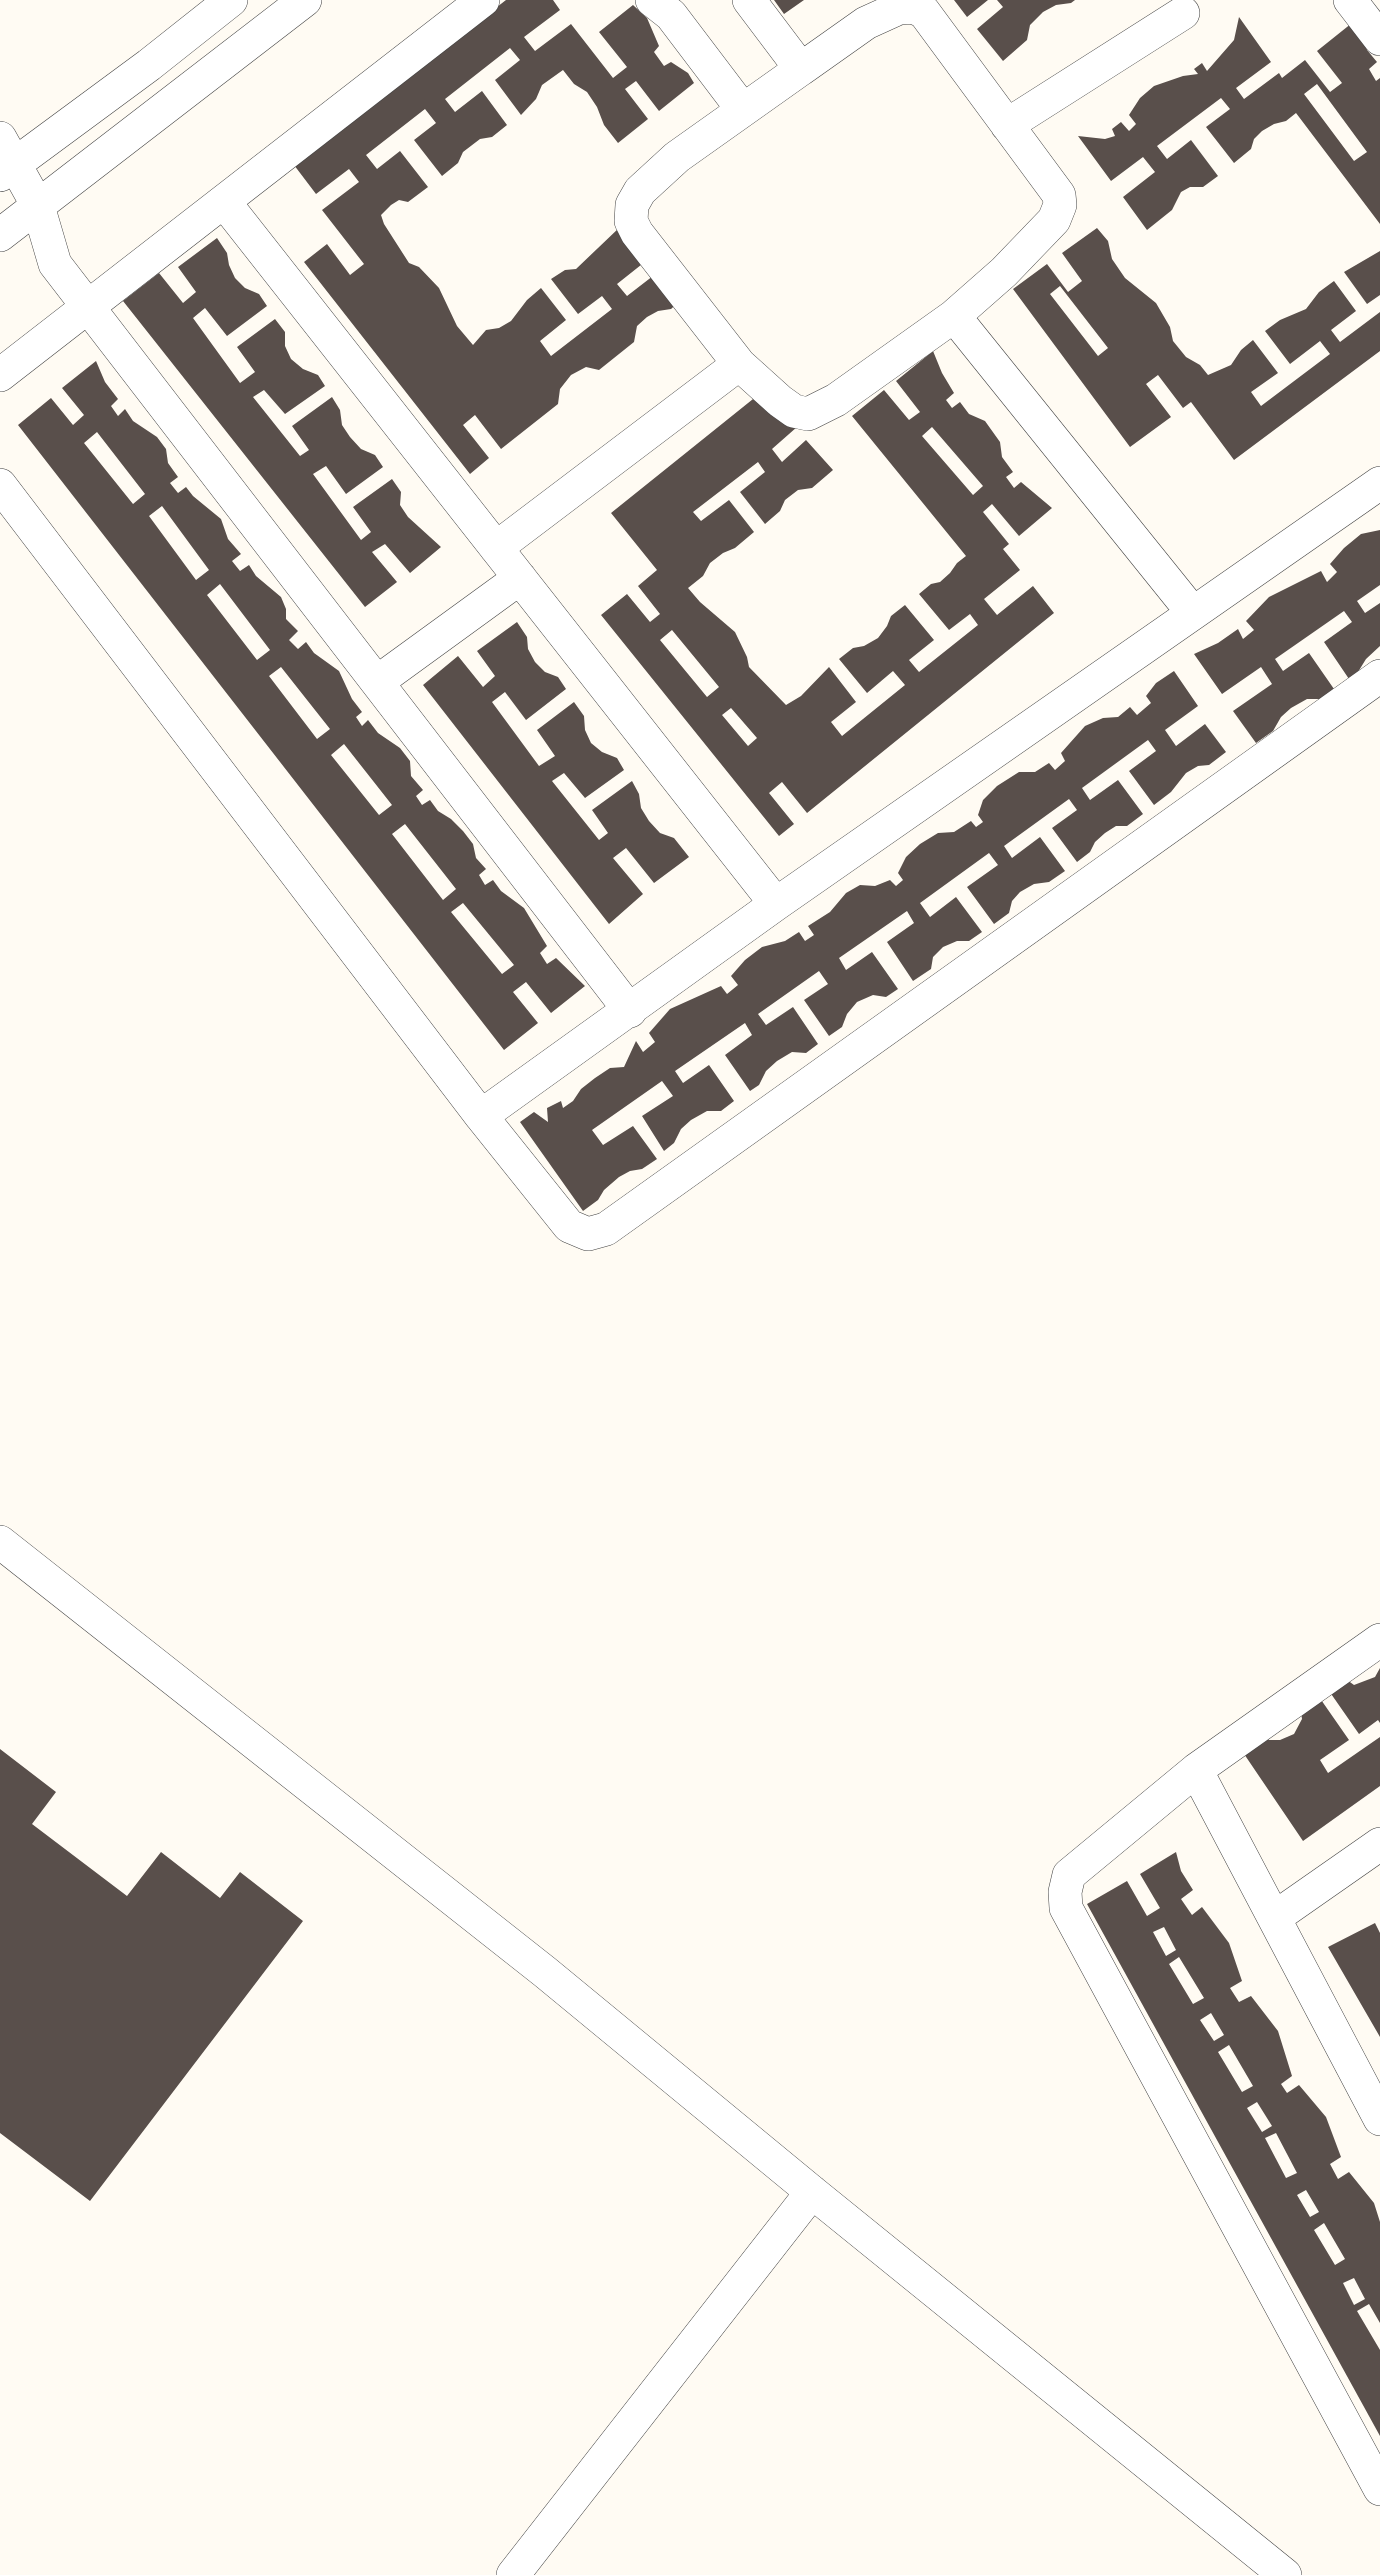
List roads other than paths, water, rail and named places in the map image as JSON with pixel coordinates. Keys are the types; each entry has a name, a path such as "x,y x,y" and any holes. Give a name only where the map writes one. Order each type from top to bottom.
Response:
{"street":[{"path":"231,0 149,65 5,159 38,206 55,264 630,1011"},
{"path":"0,235 305,0"},
{"path":"0,375 225,203 483,0"},
{"path":"652,0 671,15 743,110"},
{"path":"749,0 801,69"},
{"path":"1350,0 1380,39"},
{"path":"913,7 924,12 1059,195 1060,205 1054,219 1011,265 954,316 836,400 808,414 794,411 780,401 739,364 637,233 631,221 632,205 640,191 677,157 801,69 866,23 899,8 913,7"},
{"path":"1007,125 1183,13"},
{"path":"225,203 776,904"},
{"path":"954,316 1193,613"},
{"path":"496,548 739,364"},
{"path":"481,1116 776,904 1380,483"},
{"path":"0,485 481,1116 569,1226 588,1234 606,1229 1380,676"},
{"path":"377,682 520,578"},
{"path":"0,1542 545,1972 812,2192 1285,2575"},
{"path":"1380,1640 1196,1770 1069,1875 1065,1892 1066,1908 1380,2490"},
{"path":"1196,1770 1380,2119"},
{"path":"1274,1918 1380,1844"},
{"path":"513,2575 812,2192"}]}
